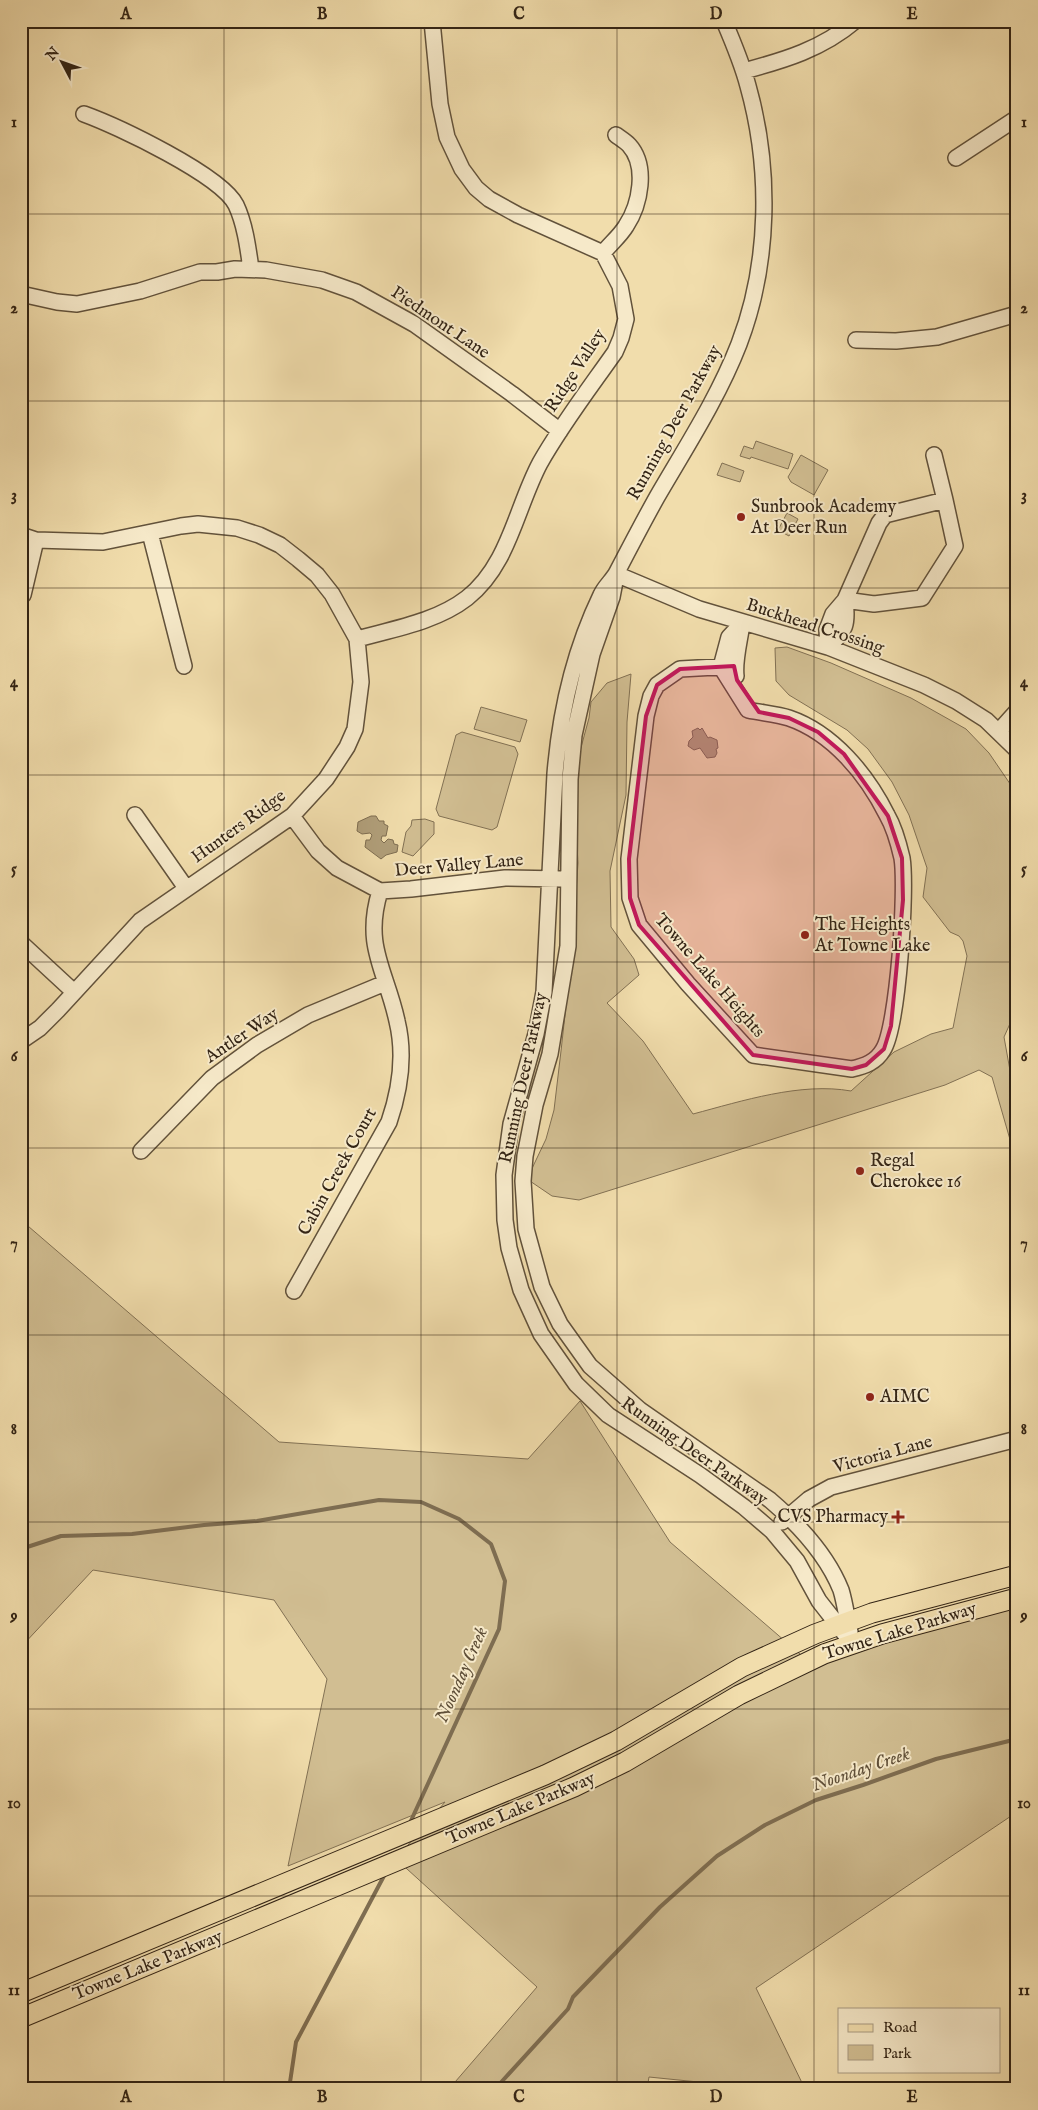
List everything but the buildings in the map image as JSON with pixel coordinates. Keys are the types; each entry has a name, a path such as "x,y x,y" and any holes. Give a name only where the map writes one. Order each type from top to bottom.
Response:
{"main road":[{"name":"Towne Lake Parkway","path":"21,1993 545,1775 616,1741 742,1667 775,1650 842,1623 1017,1575"},
{"name":"Towne Lake Parkway","path":"21,2018 473,1830 600,1775 655,1745 739,1694 779,1674 852,1643 1017,1598"}],"street":[{"path":"432,21 440,104 446,137 462,169 476,188 489,199 518,215 603,253 626,226 636,203 641,178 637,161 629,146 616,135"},
{"name":"Running Deer Parkway","path":"724,21 744,71 758,133 763,175 762,237 752,303 740,342 723,382 642,522 616,574 602,592 567,691 557,748 542,1006 512,1124 504,1175 505,1220 509,1248 521,1290 532,1316 552,1352 576,1384 619,1423 679,1461 772,1531 797,1561 819,1601 842,1623 852,1643"},
{"path":"744,71 790,58 816,48 841,33 855,21"},
{"path":"84,114 134,136 200,173 224,190 236,204 249,251 250,269"},
{"path":"956,158 1017,118"},
{"name":"Ridge Valley","path":"357,639 450,610 468,598 480,586 500,558 524,495 553,438 560,431 614,352 621,338 626,319 620,286 603,253"},
{"name":"Piedmont Lane","path":"21,294 76,304 140,291 200,272 250,269 322,280 356,292 414,324 560,431"},
{"path":"856,340 896,341 937,336 1017,314"},
{"path":"845,600 874,604 922,598 955,546 934,454"},
{"path":"828,647 827,630 833,614 845,600 879,523 885,515 945,500"},
{"name":"Hunters Ridge","path":"21,1042 40,1028 140,921 292,816 326,779 347,747 356,729 361,682 357,639 332,594 317,575 280,546 237,528 212,525 181,526 103,542 28,537"},
{"path":"150,533 184,666"},
{"path":"23,595 28,537"},
{"name":"Running Deer Parkway","path":"616,574 612,597 592,654 574,735 570,779 568,946 550,1054 529,1131 523,1181 526,1228 542,1288 570,1338 602,1378 640,1410 770,1500 789,1516 827,1565 841,1590 842,1623"},
{"name":"Buckhead Crossing","path":"616,574 682,603 742,623 828,647 939,692 971,710 999,731 1017,750"},
{"path":"728,666 729,637 742,623"},
{"name":"Towne Lake Heights","path":"728,666 748,710 789,718 818,732 844,754 867,782 888,816 902,858 904,900 891,1026 884,1049 877,1059 866,1065 852,1069 753,1055 688,984 639,925 630,898 629,859 646,716 651,696 657,685 680,669 728,666"},
{"path":"999,731 1017,711"},
{"path":"135,815 186,888"},
{"name":"Deer Valley Lane","path":"292,816 318,851 337,868 380,891 411,890 505,878 570,879"},
{"name":"Cabin Creek Court","path":"294,1291 389,1122 394,1106 400,1073 400,1047 398,1021 375,950 373,925 380,891"},
{"path":"21,944 74,992"},
{"name":"Antler Way","path":"141,1151 212,1078 257,1045 308,1015 385,983"},
{"name":"Victoria Lane","path":"772,1531 809,1499 831,1487 1017,1439"}],"highlighted area":[{"path":"734,666 737,680 759,712 789,718 818,732 844,754 888,816 902,858 903,900 891,1026 884,1049 866,1065 852,1069 753,1055 639,925 630,898 629,859 646,716 657,685 680,669"}],"green space":[{"path":"756,441 793,454 788,469 751,457 750,459 740,456 744,446 753,449"},
{"path":"801,455 828,470 814,495 791,482 788,477"},
{"path":"722,463 744,471 740,482 717,475"},
{"path":"787,513 798,519 789,536 778,530"},
{"path":"787,647 831,663 911,698 966,729 989,753 1017,794 1017,1008 1004,1037 1016,1104 1017,1138 1011,1143 992,1077 979,1070 945,1085 579,1200 552,1196 527,1179 546,1139 554,1110 561,1051 572,951 578,863 573,777 589,718 591,702 607,683 631,674 627,722 626,795 610,871 611,927 634,959 639,975 607,1003 643,1041 693,1114 772,1094 792,1091 832,1089 851,1091 894,1052 931,1034 953,1028 967,956 963,941 959,936 950,932 923,897 927,868 909,815 892,782 868,749 847,730 789,695 776,681 775,648"},
{"path":"481,707 527,720 520,742 474,729"},
{"path":"462,732 515,747 518,754 497,827 492,830 439,816 436,809 456,735"},
{"path":"425,819 434,822 434,834 413,856 402,852 406,832 411,826 412,820"},
{"path":"21,1220 279,1442 528,1459 580,1401 670,1542 807,1660 1017,1600 1017,1812 756,1988 805,2089 767,2089 649,2077 647,2089 449,2089 537,1987 396,1859 445,1802 288,1866 327,1679 274,1600 93,1570 21,1647"}],"shaded area":[{"path":"698,728 700,730 702,728 708,738 717,740 718,748 716,749 715,757 707,758 700,748 694,750 688,746 689,741 693,737 692,731"},
{"path":"371,816 376,816 379,821 384,821 384,824 388,826 386,836 382,836 381,840 384,843 388,839 393,840 394,844 398,845 397,852 386,855 381,859 365,847 366,840 370,840 372,835 370,833 362,834 357,831 358,822"}],"waterway":[{"name":"Noonday Creek","path":"21,1549 61,1536 132,1534 204,1525 257,1521 379,1500 421,1502 459,1519 491,1544 505,1581 499,1629 409,1825"},
{"name":"Noonday Creek","path":"495,2089 568,2009 573,1997 660,1907 717,1856 765,1825 816,1800 936,1759 1017,1739"},
{"name":"Noonday Creek","path":"289,2089 296,2042 385,1874"}],"place":[{"name":"Sunbrook Academy At Deer Run","path":"741,517"},
{"name":"The Heights At Towne Lake","path":"805,935"},
{"name":"Regal Cherokee 16","path":"860,1171"},
{"name":"AIMC","path":"870,1397"},
{"name":"CVS Pharmacy","path":"898,1517"}]}
